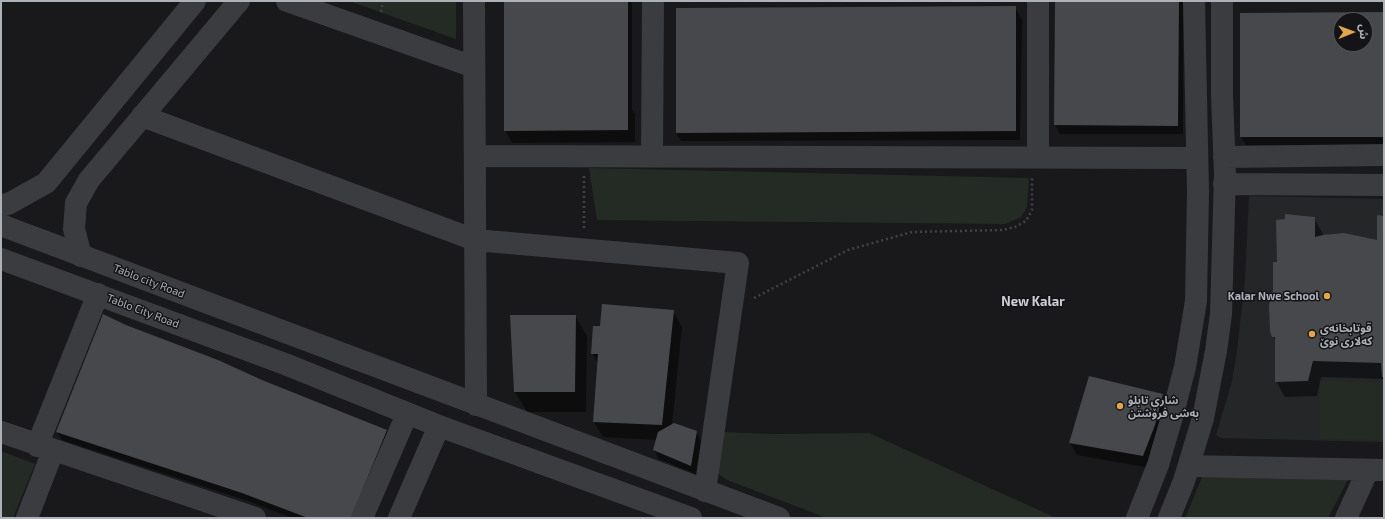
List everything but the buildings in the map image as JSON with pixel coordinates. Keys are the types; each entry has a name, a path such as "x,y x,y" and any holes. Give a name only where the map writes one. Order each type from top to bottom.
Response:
{"street":[{"path":"1,206 10,204 46,183 195,1"},
{"path":"81,256 74,229 76,203 88,183 142,116 239,1"},
{"path":"287,1 474,68"},
{"path":"474,1 476,156 476,405"},
{"path":"652,156 653,1"},
{"path":"1034,157 1038,1"},
{"path":"1136,518 1158,465 1185,367 1196,301 1197,158 1194,1"},
{"path":"1169,518 1189,466 1203,418 1212,375 1221,314 1224,184 1222,1"},
{"path":"142,116 476,240 738,263 705,491"},
{"path":"1224,157 1384,155"},
{"path":"476,156 1197,158"},
{"path":"58,167 88,183"},
{"path":"1224,184 1384,185"},
{"name":"Tablo city Road","path":"1,225 779,518"},
{"name":"Tablo City Road","path":"1,259 285,364 407,414 691,518"},
{"path":"27,518 45,448 98,294"},
{"path":"285,364 298,337"},
{"path":"1185,367 1212,375"},
{"path":"362,518 407,414"},
{"path":"399,518 439,426"},
{"path":"1,432 255,518"},
{"path":"1189,466 1376,470"},
{"path":"1346,518 1376,470"},
{"path":"662,508 672,477"}],"path":[{"path":"583,156 585,250"},
{"path":"730,310 792,277 848,250 912,232 1003,230 1015,227 1026,221 1032,210 1034,157"}],"shaded area":[{"path":"349,1 456,1 456,39"},
{"path":"589,168 1029,178 1027,207 1021,217 1005,224 597,220"},
{"name":"قوتابخانەی کەلاری نوێ","path":"1249,196 1384,199 1384,442 1221,438 1216,435 1232,381 1237,351 1245,279"},
{"path":"1320,381 1384,382 1384,440 1320,439"},
{"path":"723,432 770,434 869,433 1056,518 827,518 727,480 712,469"},
{"path":"1,451 35,464 13,518 1,518"},
{"path":"1202,477 1348,480 1328,518 1191,518 1186,516"}],"place":[{"name":"Kalar Nwe School","path":"1327,296"},
{"name":"قوتابخانەی کەلاری نوێ","path":"1312,334"},
{"name":"شاری تابلۆ بەشی فرۆشتن","path":"1120,406"}],"district":[{"name":"New Kalar","path":"1033,302"}]}
